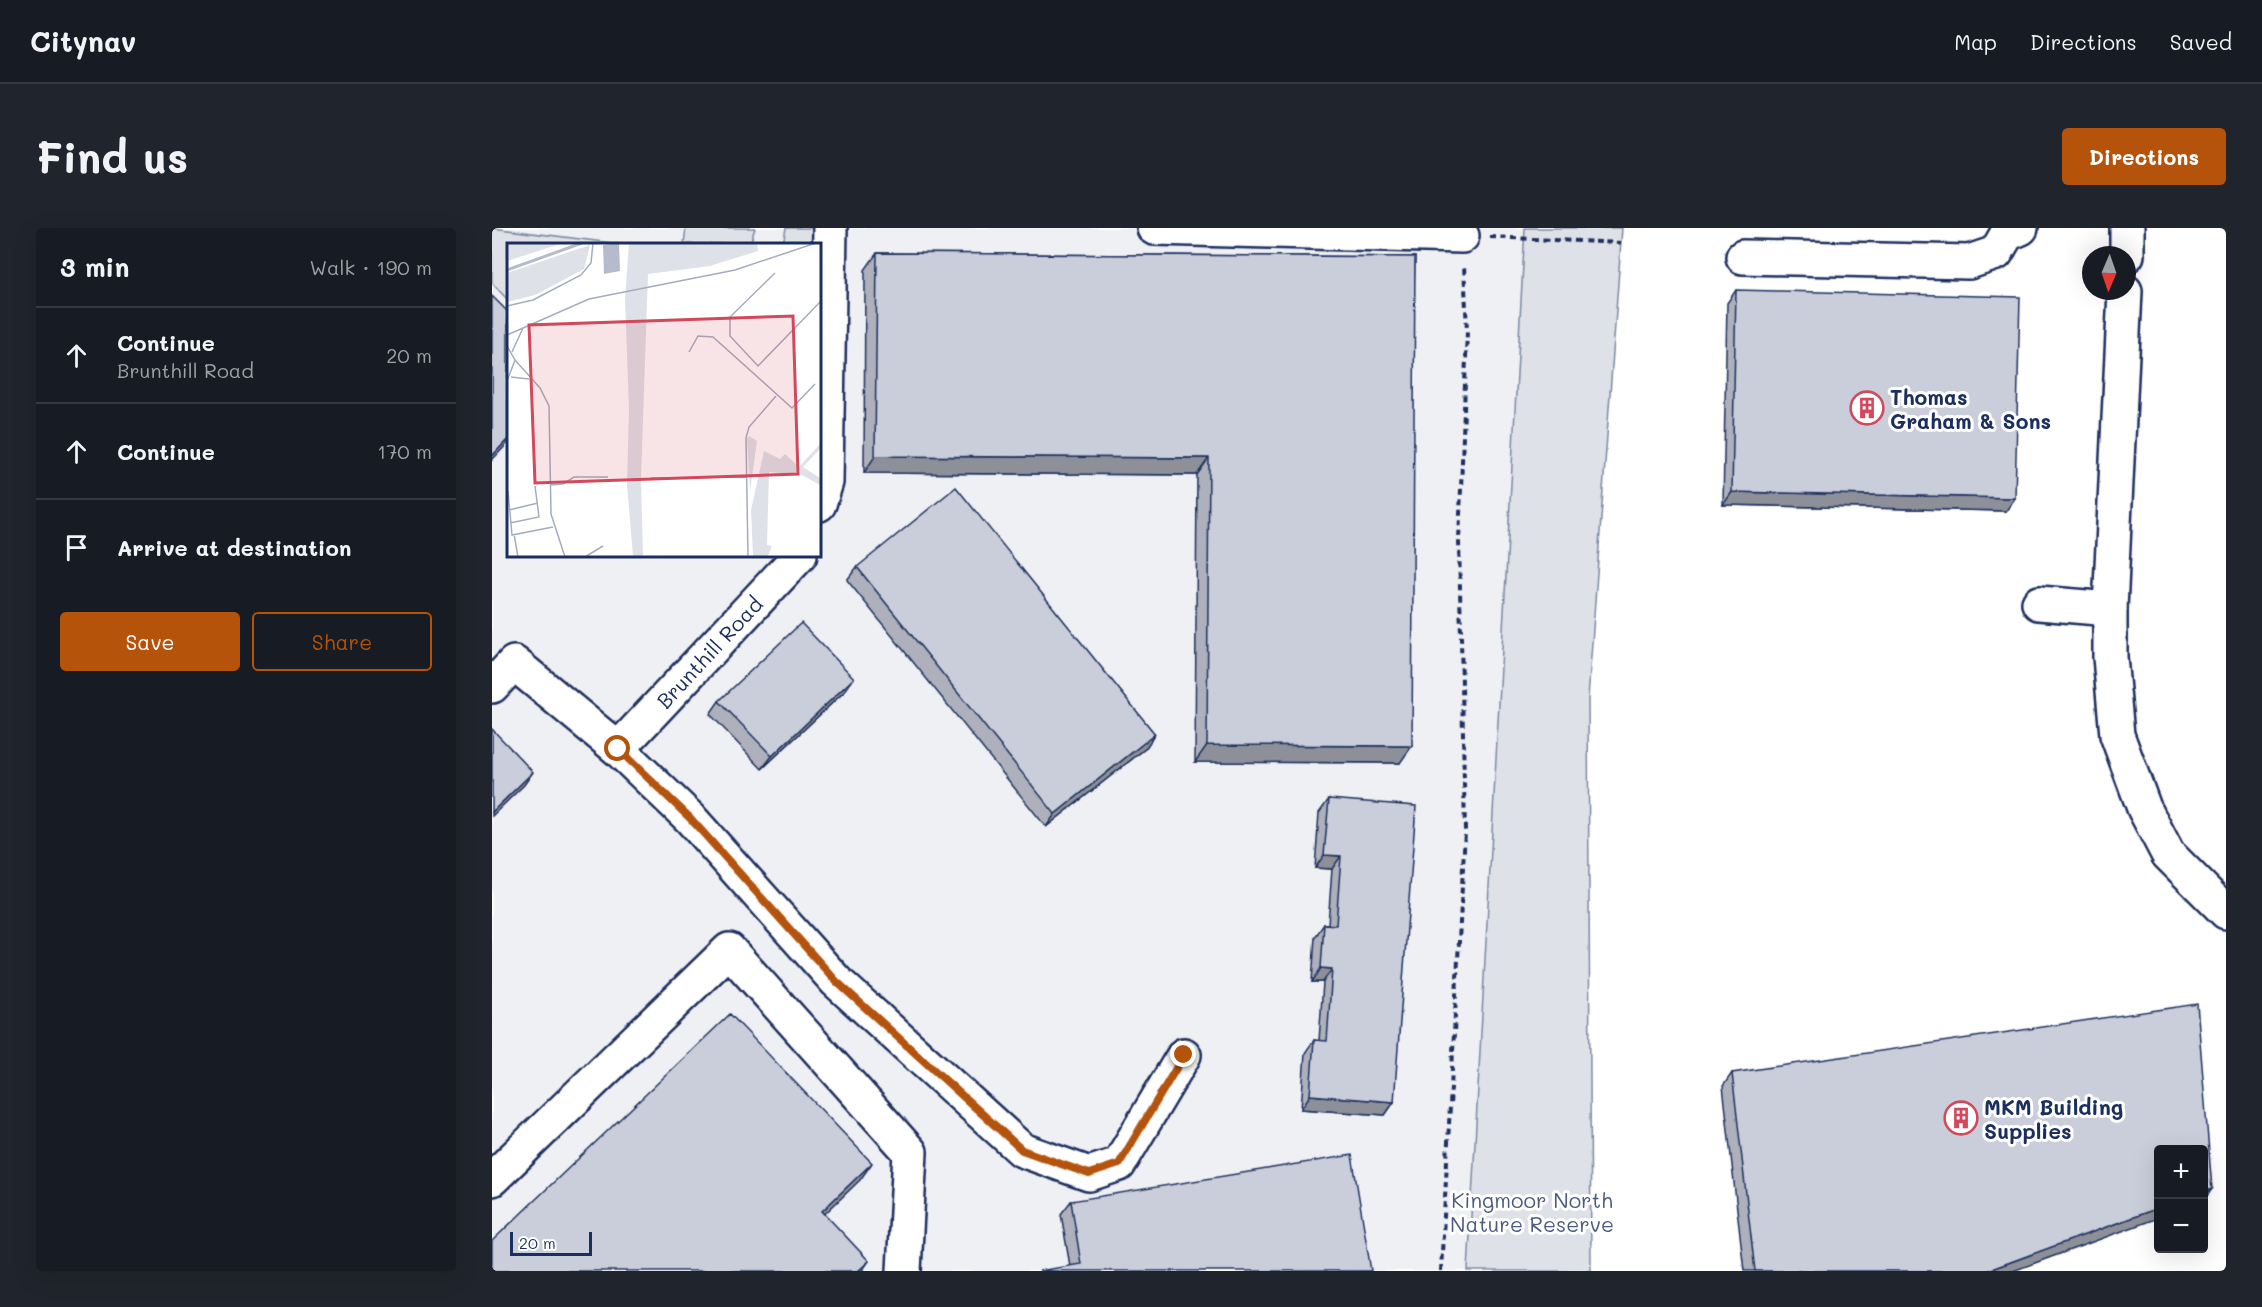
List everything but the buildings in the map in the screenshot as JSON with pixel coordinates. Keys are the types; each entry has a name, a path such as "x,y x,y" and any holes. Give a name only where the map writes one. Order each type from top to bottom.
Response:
{"street":[{"path":"820,501 826,482 830,228"},
{"path":"1154,228 1462,236"},
{"path":"1743,257 1969,262 1996,253 2007,234 2021,228"},
{"path":"2127,228 2127,246"},
{"path":"2125,300 2110,609 2110,657 2117,735 2144,808 2168,854 2226,912"},
{"name":"Brunthill Road","path":"618,749 799,556"},
{"path":"2039,603 2110,609"},
{"path":"503,675 618,749 690,818 836,981 1022,1150 1089,1174 1119,1164 1184,1055"},
{"path":"492,1179 729,950 910,1152 904,1271"}],"path":[{"path":"1441,1271 1465,831 1459,541 1467,331 1462,236 1621,243"}],"shaded area":[{"path":"492,228 1525,228 1468,1271 492,1271"}],"green space":[{"path":"492,228 612,243 507,243 507,299 492,283"},
{"path":"686,228 755,228 750,243 684,243"},
{"path":"786,228 822,228 819,243 783,243"},
{"name":"Kingmoor North Nature Reserve","path":"1525,228 1622,228 1588,698 1591,1271 1468,1271"}],"place":[{"name":"Thomas Graham & Sons","path":"1867,408"},
{"name":"MKM Building Supplies","path":"1961,1118"}],"route":[{"path":"618,749 690,818 836,981 1022,1150 1089,1174 1119,1164 1184,1055"}]}
